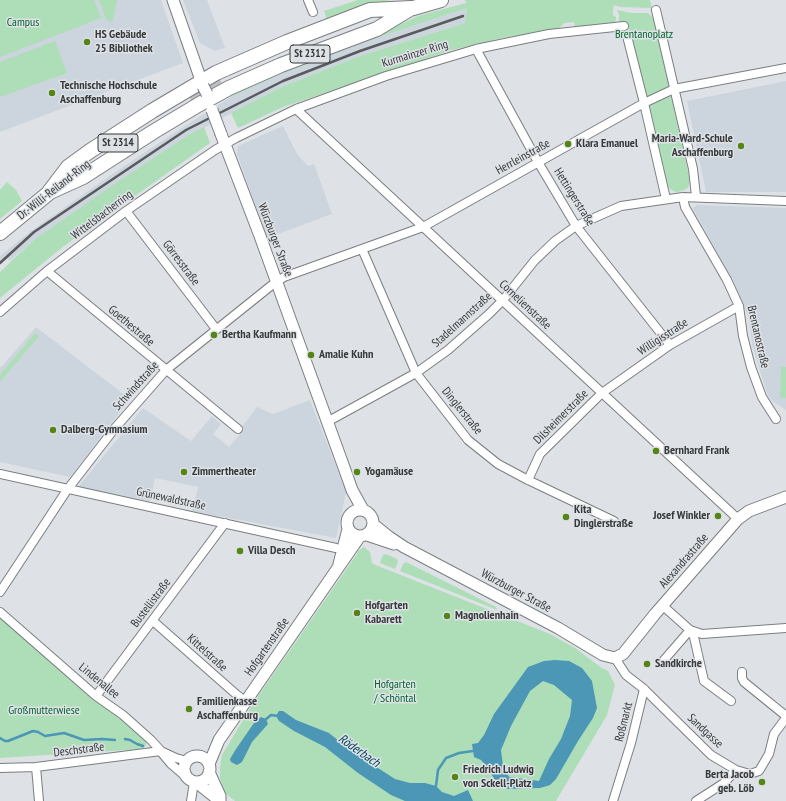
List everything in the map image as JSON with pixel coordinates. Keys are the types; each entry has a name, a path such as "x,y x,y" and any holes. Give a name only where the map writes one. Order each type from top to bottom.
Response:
{"highway":[{"path":"224,81 257,65 372,21 441,0"},
{"name":"St 2312","path":"49,192 83,177 207,94 216,73 287,42 370,10 412,8"},
{"name":"St 2312","path":"49,192 68,167 126,127 207,94 229,88 281,65 377,28 412,8"},
{"name":"Dr.-Willi-Reiland-Ring","path":"0,233 80,168 141,127 190,98"}],"main road":[{"name":"Würzburger Straße","path":"173,0 207,94 220,143 277,282 352,490 363,510"},
{"name":"Würzburger Straße","path":"350,513 352,490"},
{"name":"Alexandrastraße","path":"615,658 624,654 662,605 738,519 749,511 786,497"},
{"path":"356,510 363,510 367,511 372,517 372,528 363,536 353,534 348,529 347,521 350,513 356,510"},
{"name":"Würzburger Straße","path":"373,524 404,547 552,624 603,655 615,658"},
{"name":"Hofgartenstraße","path":"337,570 348,529"},
{"name":"Würzburger Straße","path":"363,536 404,547"},
{"name":"Hofgartenstraße","path":"209,768 219,740 337,570 363,536"},
{"name":"Hofgartenstraße","path":"197,756 202,754 219,740"},
{"path":"197,756 204,758 220,796 220,801 192,780 183,768 186,760 197,756"},
{"path":"192,780 206,779 209,768"}],"street":[{"path":"308,0 313,12"},
{"path":"656,10 692,169 696,196"},
{"name":"Kurmainzer Ring","path":"220,143 296,109 386,76 476,49 549,34 624,26"},
{"path":"627,36 666,199"},
{"name":"Hettingerstraße","path":"476,49 538,162 576,226 670,345"},
{"name":"Herrleinstraße","path":"277,282 284,277 423,227 538,162 674,89 786,68"},
{"name":"Cornelienstraße","path":"296,109 738,519"},
{"name":"Wittelsbacherring","path":"0,312 47,271 126,211 220,143"},
{"name":"Stadelmannstraße","path":"327,422 416,373 448,350 490,314 535,260 555,241 576,226 620,206 683,196 786,201"},
{"name":"Brentanostraße","path":"683,196 685,207 727,280 739,306 750,366 762,397 776,420"},
{"name":"Görresstraße","path":"126,211 216,329"},
{"name":"Dinglerstraße","path":"362,249 416,373 468,440 498,464 614,521"},
{"name":"Goethestraße","path":"47,271 238,429"},
{"name":"Schwindstraße","path":"0,592 67,490 115,428 166,370 277,282"},
{"name":"Willigisstraße","path":"602,393 670,345 739,306"},
{"name":"Dilsheimerstraße","path":"528,480 540,454 602,393"},
{"name":"Grünewaldstraße","path":"0,474 67,490 336,548"},
{"name":"Bustellistraße","path":"96,696 225,523"},
{"path":"662,605 690,630 694,637 704,681 731,701"},
{"name":"Lindenallee","path":"0,612 96,696 123,715 161,751 176,758 186,760"},
{"name":"Kittelstraße","path":"153,621 236,695 245,701"},
{"path":"690,630 702,634 786,628"},
{"path":"664,660 690,630"},
{"name":"Roßmarkt","path":"613,801 631,743 644,689 626,674 615,658"},
{"path":"742,672 744,682 786,717"},
{"name":"Sandgasse","path":"644,689 711,755 736,770 750,774 759,771 769,754 774,734 786,717"},
{"path":"161,751 170,764 192,780 191,801"},
{"name":"Deschstraße","path":"0,768 36,767 161,751"},
{"path":"36,767 39,801"},
{"path":"696,801 724,782 736,770"}],"shaded area":[{"name":"Technische Hochschule Aschaffenburg","path":"0,0 161,0 183,63 0,132"},
{"path":"183,0 207,0 225,48 215,51 200,43"},
{"path":"467,8 465,23 360,56 284,86 188,136 34,240 10,261 7,258 0,265 0,256 31,231 108,177 231,97 279,75 358,44"},
{"name":"Maria-Ward-Schule Aschaffenburg","path":"786,81 786,192 706,192 687,101"},
{"path":"283,126 297,154 308,166 314,164 332,214 267,238 237,154 238,146"},
{"path":"697,205 786,208 786,410 772,401 767,393 752,345 749,320 746,311 733,280 694,211 693,208"},
{"name":"Dalberg-Gymnasium","path":"36,327 130,399 70,477 0,462 0,367"},
{"path":"310,400 346,492 336,538 192,511 198,487 155,478 150,501 78,487 143,408 191,441 212,416 221,424 213,434 229,447 244,430 241,428 257,407 273,414"}],"green space":[{"name":"Campus","path":"0,0 94,0 101,18 0,57"},
{"path":"99,0 117,0 113,21 109,22 106,19"},
{"path":"358,0 390,0 373,4 323,23 326,17 324,11"},
{"path":"465,0 650,0 652,8 621,7 614,5 613,15 616,17 615,23 575,29 574,22 564,23 559,28 552,30 502,38 452,50 283,107 238,128 231,113 284,86 360,56 465,23 467,8 358,44 279,75 231,97 235,93 312,58 391,29 418,16 466,3"},
{"name":"Brentanoplatz","path":"617,10 632,13 648,13 654,19 690,181 688,188 682,191 676,192 672,190 669,188 667,183 627,23 619,23 619,15"},
{"name":"Campus","path":"55,41 67,73 0,97 0,62"},
{"path":"204,127 210,143 64,246 0,298 0,272 34,240 113,185 187,136"},
{"path":"7,182 16,190 22,201 0,219 0,190"},
{"path":"35,333 39,336 0,382 0,375"},
{"path":"781,367 786,367 786,398 780,398"},
{"name":"Hofgarten / Schöntal","path":"364,547 370,552 373,564 550,634 575,648 608,671 615,685 607,715 556,801 235,801 225,793 220,778 222,755 252,705 358,551"},
{"path":"386,554 397,559 398,562 395,569 380,563 383,555"},
{"path":"406,562 496,607 497,610 400,571 403,564"},
{"name":"Großmutterwiese","path":"0,617 146,740 146,745 143,749 0,758"}],"water":[{"path":"544,661 569,661 582,668 592,681 597,708 593,718 556,779 550,785 540,788 508,789 496,782 488,768 481,760 474,757 472,744 478,743 484,735 494,714 528,667","holes":["543,681 554,685 572,700 570,716 561,739 549,759 539,781 509,777 503,766 501,750 511,726 530,691"]},
{"path":"279,711 283,711 296,720 329,733 350,750 395,779 410,783 425,783 436,786 442,792 454,796 468,790 473,801 405,801 391,795 358,773 325,747 294,731 279,721 276,716"},
{"path":"261,717 266,719 268,724 252,742 242,762 237,765 231,762 230,759 236,749 254,723"}],"waterway":[{"name":"Röderbach","path":"265,720 271,715 278,716"},
{"name":"Röderbach","path":"0,738 8,741 33,731 45,736 64,733 84,740 115,740"},
{"path":"125,739 143,746"},
{"name":"Röderbach","path":"434,787 436,786 438,770 446,758 459,753 473,751"}],"tunnel":[{"path":"190,98 224,81"}],"railway":[{"path":"0,263 34,232 186,130 283,81 360,51 463,16"}],"place":[{"name":"HS Gebäude 25 Bibliothek","path":"87,42"},
{"name":"Technische Hochschule Aschaffenburg","path":"52,93"},
{"name":"Klara Emanuel","path":"568,144"},
{"name":"Maria-Ward-Schule Aschaffenburg","path":"741,146"},
{"name":"Bertha Kaufmann","path":"214,335"},
{"name":"Amalie Kuhn","path":"311,355"},
{"name":"Dalberg-Gymnasium","path":"53,430"},
{"name":"Bernhard Frank","path":"656,451"},
{"name":"Zimmertheater","path":"184,472"},
{"name":"Yogamäuse","path":"357,472"},
{"name":"Josef Winkler","path":"718,516"},
{"name":"Kita Dinglerstraße","path":"566,517"},
{"name":"Villa Desch","path":"240,551"},
{"name":"Hofgarten Kabarett","path":"357,613"},
{"name":"Magnolienhain","path":"447,616"},
{"name":"Sandkirche","path":"647,664"},
{"name":"Familienkasse Aschaffenburg","path":"189,709"},
{"name":"Friedrich Ludwig von Sckell-Platz","path":"455,777"},
{"name":"Berta Jacob geb. Löb","path":"762,782"}]}
